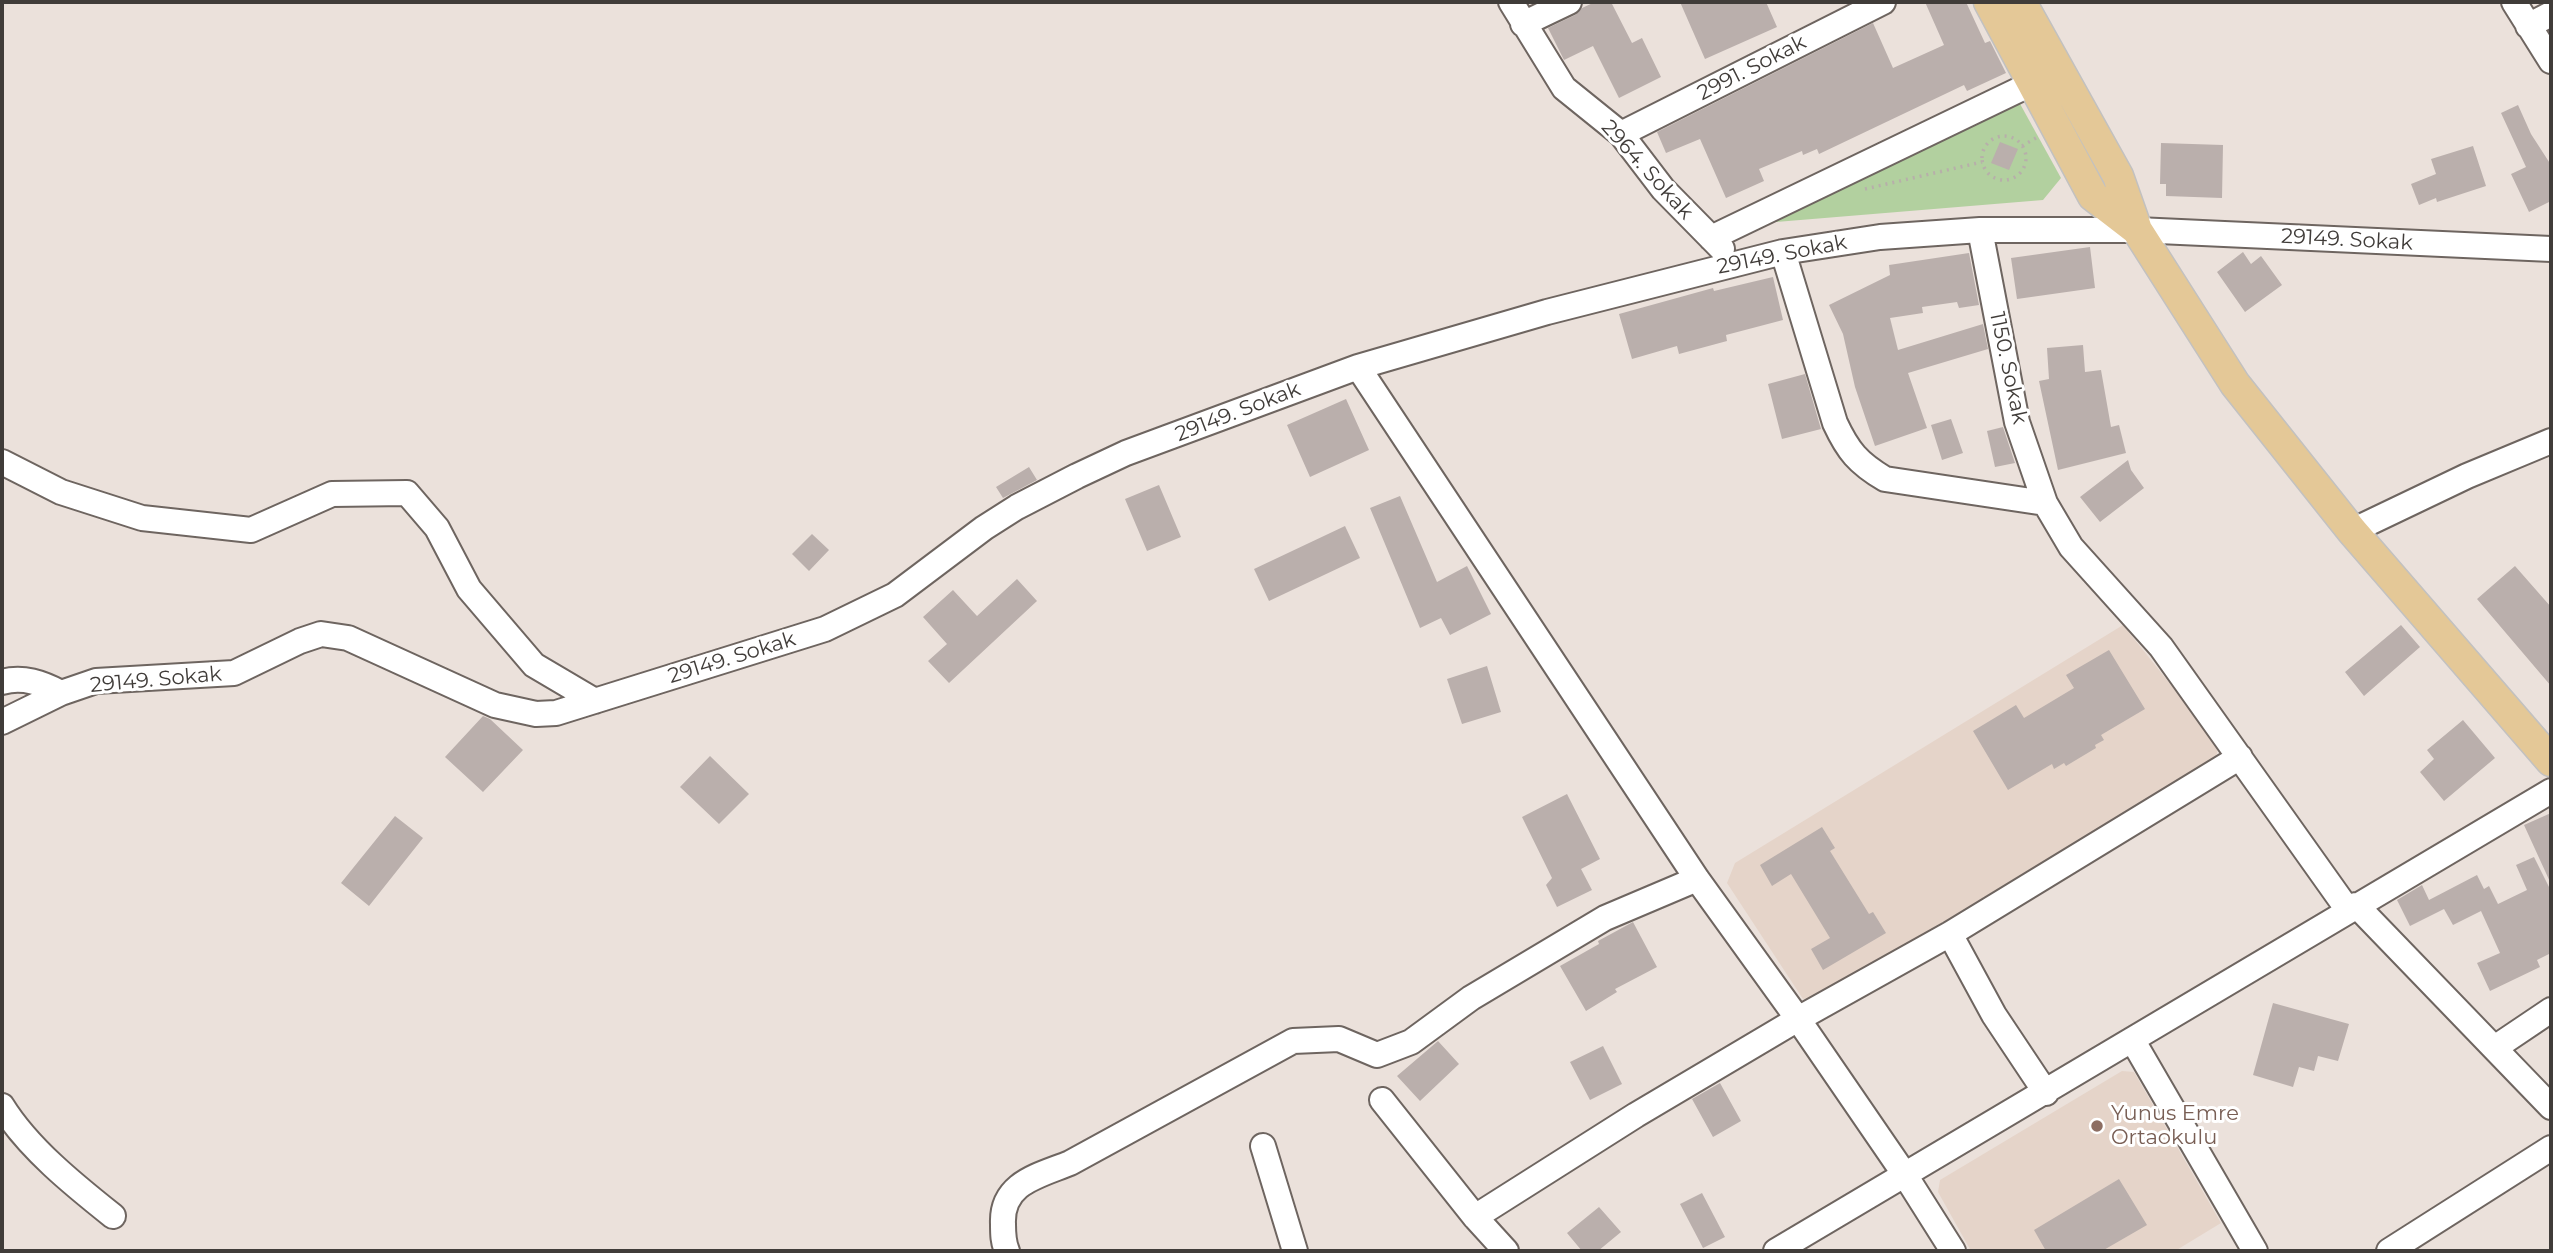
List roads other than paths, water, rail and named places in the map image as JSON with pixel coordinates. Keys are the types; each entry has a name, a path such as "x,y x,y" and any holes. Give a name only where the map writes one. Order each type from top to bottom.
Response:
{"main road":[{"path":"1989,2 2093,196 2137,230"},
{"path":"2021,2 2118,176 2137,230 2235,384 2352,531 2551,761"}],"street":[{"name":"2964. Sokak","path":"1511,2 1522,24 1564,88 1621,134 1663,189 1735,264"},
{"path":"1522,24 1569,2"},
{"name":"2991. Sokak","path":"1621,134 1883,2"},
{"path":"2514,2 2551,61"},
{"path":"2528,26 2551,14"},
{"path":"1711,238 2033,83"},
{"name":"29149. Sokak","path":"2,722 61,693 96,681 233,673 300,640 321,634 348,638 495,705 536,714 556,713 825,629 895,595 984,528 1097,465 1357,367 1560,309 1783,252 1880,237 1980,230 2137,230 2551,249"},
{"name":"1150. Sokak","path":"1980,230 2017,422 2045,503 2071,547 2112,596 2161,647 2352,908 2496,1047 2551,1107"},
{"path":"1783,252 1835,422 1846,447 1864,467 1885,479 2045,503"},
{"path":"1357,367 1697,879 1798,1018 1905,1175 1953,1251"},
{"path":"2352,531 2455,481 2551,440"},
{"path":"2,462 61,492 142,518 251,530 332,494 407,493 437,528 469,589 534,665 595,701"},
{"path":"2,682 39,682 61,693"},
{"path":"1475,1217 1636,1115 1798,1018 1950,934 2240,757"},
{"path":"1776,1251 2551,791"},
{"path":"1007,1251 1003,1243 1002,1210 1012,1190 1031,1179 1070,1163 1293,1041 1339,1039 1377,1055 1411,1042 1471,998 1605,918 1697,879"},
{"path":"1950,934 1994,1015 2046,1093"},
{"path":"2496,1047 2551,1010"},
{"path":"2133,1041 2255,1251"},
{"path":"1382,1100 1475,1217 1506,1251"},
{"path":"2,1106 10,1119 69,1180 113,1216"},
{"path":"1263,1146 1295,1251"},
{"path":"2389,1251 2551,1148"}],"place":[{"name":"Yunus Emre Ortaokulu","path":"2097,1126"}]}
